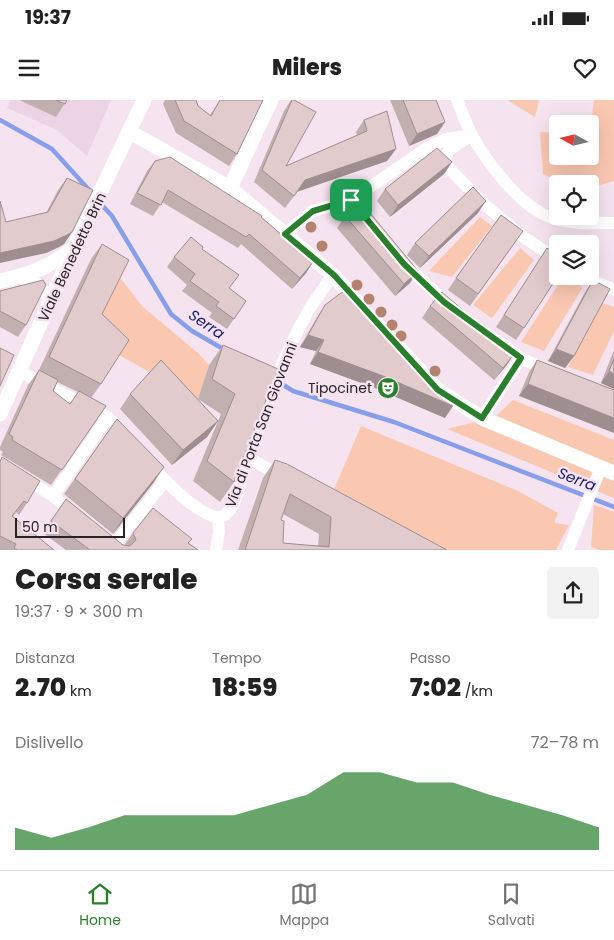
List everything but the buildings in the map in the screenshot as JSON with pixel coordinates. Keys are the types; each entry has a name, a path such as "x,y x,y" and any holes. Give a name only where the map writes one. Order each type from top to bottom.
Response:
{"street":[{"name":"Viale Benedetto Brin","path":"0,414 74,248 144,100"},
{"path":"230,188 271,100"},
{"path":"457,100 472,136 493,167 522,200 548,217 570,222 614,223"},
{"path":"130,132 230,188 334,275 438,390 482,418 608,470 594,485 568,550"},
{"path":"285,234 313,211 351,200 427,148 446,139 472,136"},
{"path":"444,162 449,150 472,136"},
{"path":"427,148 444,162 484,204 522,236 549,254"},
{"path":"351,200 374,229"},
{"path":"0,281 18,277 57,262 74,248"},
{"path":"398,257 444,302 460,313"},
{"name":"Via di Porta San Giovanni","path":"216,550 219,532 218,518 225,515 233,506 264,408 285,356 310,309 334,275"},
{"path":"18,277 38,284 49,298 45,314"},
{"path":"599,283 614,290"},
{"path":"490,336 521,358 560,376"},
{"path":"482,418 521,358"},
{"path":"19,371 108,417 165,481 209,516 218,518"},
{"path":"53,496 108,417"},
{"path":"249,458 300,486"},
{"path":"0,463 53,496 83,521"},
{"path":"113,545 165,481"}],"shaded area":[{"path":"11,100 111,100 87,156 57,130 7,108"},
{"path":"507,100 539,100 535,117"},
{"path":"594,100 614,100 614,181 599,185 599,175 549,175 549,177 543,174 540,132 549,133 549,165 599,165 599,115 592,115"},
{"path":"480,217 492,226 452,277 429,271"},
{"path":"520,248 534,260 492,318 473,305"},
{"path":"118,275 143,307 199,354 209,365 198,399 119,355 91,330"},
{"path":"558,285 579,285 583,287 544,351 521,342"},
{"path":"603,303 614,307 614,331 593,375 568,367"},
{"path":"513,400 614,440 614,498 447,429 495,417"},
{"path":"361,426 518,491 558,513 554,523 569,525 556,550 441,550 333,492"},
{"path":"594,505 614,512 614,550 600,550 591,547"}],"waterway":[{"name":"Serra","path":"0,120 52,149 90,191"},
{"name":"Serra","path":"100,203 112,216 171,314 192,331 225,350"},
{"name":"Serra","path":"277,381 293,391 394,422 614,507"}],"place":[{"name":"Tipocinet","path":"388,388"}],"route":[{"path":"351,200 404,264 444,302 521,358 482,418 438,390 400,351 334,275 285,234 313,211 351,200"}]}
